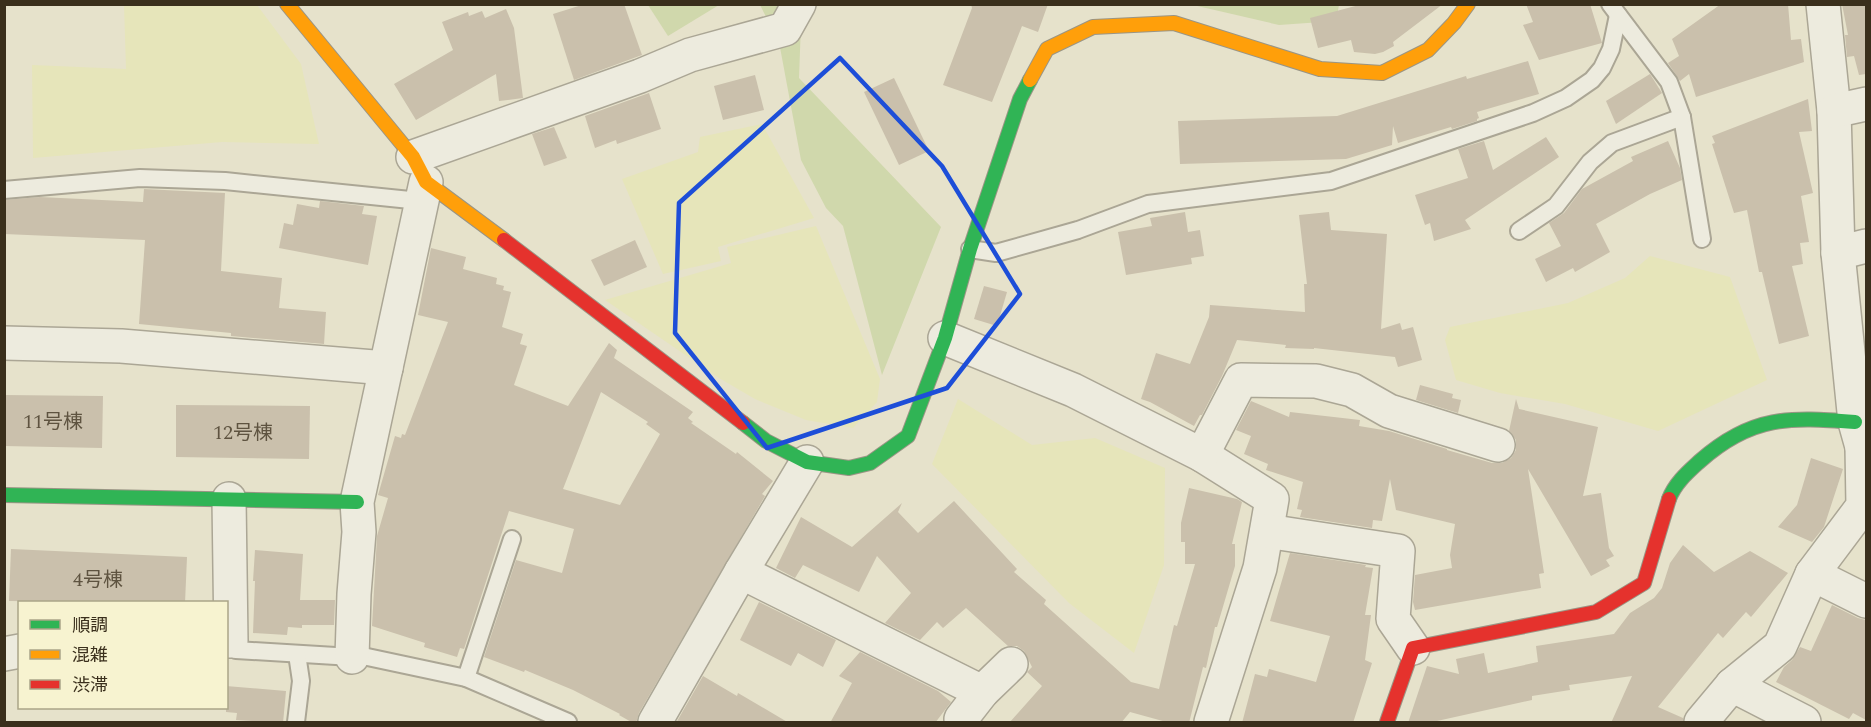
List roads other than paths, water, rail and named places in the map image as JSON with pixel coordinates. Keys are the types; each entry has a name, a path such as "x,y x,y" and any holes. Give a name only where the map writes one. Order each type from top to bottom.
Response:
{"street":[{"path":"287,4 420,180 533,261 766,441 807,462 849,468 870,463 908,436 945,338 970,249 1020,99 1047,49 1093,27 1174,23 1320,69 1382,73 1428,50 1454,23 1468,4"},
{"path":"420,180 639,76 690,55 785,29 799,4"},
{"path":"1701,723 1732,685 1780,646 1812,574 1863,506 1852,250 1823,4"},
{"path":"1834,111 1866,104"},
{"path":"352,657 359,532 357,502 386,368 420,180"},
{"path":"945,338 1073,390 1202,454 1272,499 1260,568 1211,723"},
{"path":"4,343 121,346 386,368"},
{"path":"1202,454 1241,380 1316,381 1352,390 1389,411 1498,445"},
{"path":"1413,648 1596,612 1644,583 1670,496 1683,476 1715,448 1743,431 1768,422 1815,419 1861,440"},
{"path":"655,723 807,462"},
{"path":"4,495 357,502"},
{"path":"229,499 229,641"},
{"path":"1267,531 1398,551 1393,619 1413,648"},
{"path":"741,572 982,692"},
{"path":"1812,574 1866,601"},
{"path":"1387,723 1413,648"},
{"path":"961,719 982,692 1011,664"},
{"path":"1732,685 1804,723"}],"lane":[{"path":"970,249 996,253 1078,230 1148,204 1331,181 1533,113 1566,98 1592,81 1602,68 1611,49 1614,10"},
{"path":"1614,10 1670,82 1682,117 1702,239"},
{"path":"1519,231 1556,206 1590,162 1612,143 1682,117"},
{"path":"4,190 140,178 225,182 420,180"},
{"path":"466,678 512,539"},
{"path":"229,641 236,650 352,657 358,655 466,678 568,723"},
{"path":"296,723 301,681 297,654"}]}
